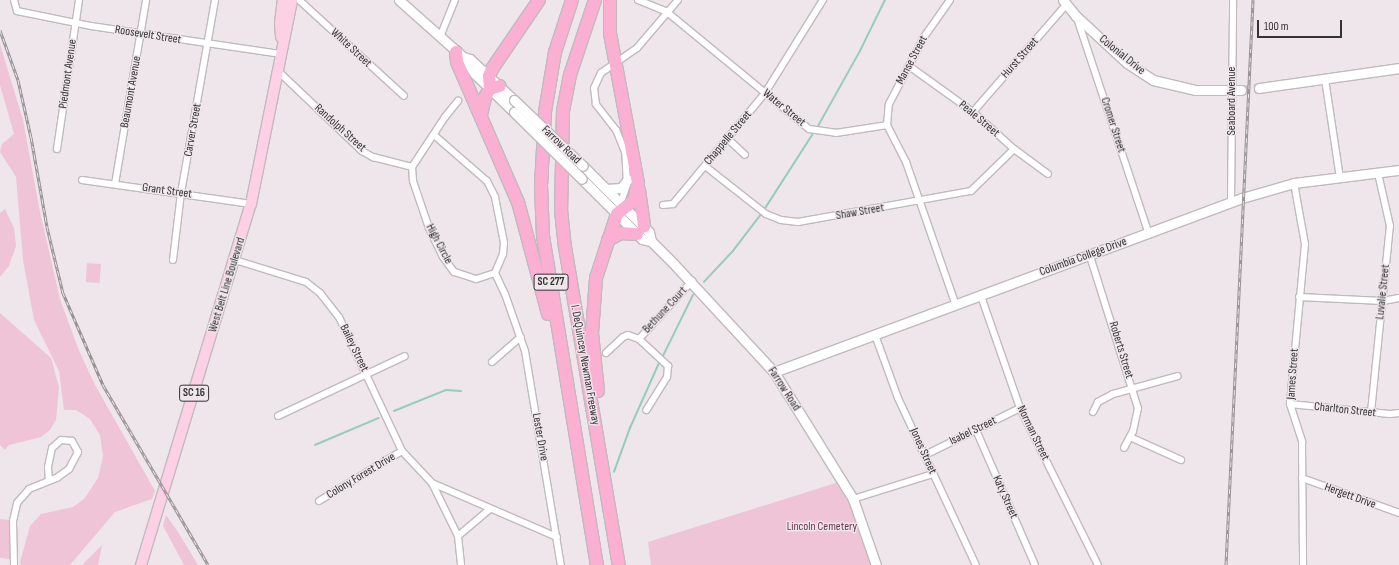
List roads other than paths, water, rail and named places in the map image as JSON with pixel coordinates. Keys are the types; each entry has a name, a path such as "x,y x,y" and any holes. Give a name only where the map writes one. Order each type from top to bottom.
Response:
{"highway":[{"path":"481,115 482,104 495,87 488,76 539,0"},
{"name":"I. DeQuincey Newman Freeway","path":"572,0 550,79 544,112 541,186 543,236 597,565"},
{"name":"I. DeQuincey Newman Freeway","path":"595,0 570,75 563,110 560,170 565,247 619,565"},
{"path":"608,240 621,233 640,230 616,63 610,33 610,0"},
{"path":"460,54 457,62 518,202 529,236 548,313 568,416 578,448"},
{"path":"602,460 592,312 596,278 608,240 621,209 634,200 633,181"}],"main road":[{"name":"SC 16","path":"281,49 280,23 283,0"},
{"name":"West Belt Line Boulevard","path":"141,565 251,204 292,0"}],"street":[{"name":"Roosevelt Street","path":"14,0 17,11 141,34 208,44 281,49"},
{"name":"Piedmont Avenue","path":"57,149 79,0"},
{"name":"Beaumont Avenue","path":"115,184 146,0"},
{"name":"Carver Street","path":"173,260 181,193 215,0"},
{"name":"White Street","path":"299,0 404,96"},
{"name":"Farrow Road","path":"400,0 460,54 470,59 488,76"},
{"path":"440,36 455,0"},
{"name":"Water Street","path":"638,0 667,12 809,129 820,133 836,133 887,125"},
{"path":"606,189 620,188 633,181 620,139 594,97 594,88 601,73 637,48 678,0"},
{"name":"Chappelle Street","path":"663,205 673,204 765,93 823,0"},
{"name":"Manse Street","path":"887,125 889,104 924,37 950,0"},
{"name":"Seaboard Avenue","path":"1231,203 1237,91 1233,0"},
{"name":"Colonial Drive","path":"1065,2 1076,16 1128,63 1153,80 1195,90 1237,91"},
{"name":"Hurst Street","path":"973,112 1065,2"},
{"name":"Cromer Street","path":"1076,16 1148,234"},
{"name":"Farrow Road","path":"460,54 465,63 514,100 583,166 606,189 621,209 640,230 649,232 650,241 692,281 774,372 853,499 876,565"},
{"name":"Peale Street","path":"909,66 973,112 1014,149 1048,174"},
{"path":"1259,88 1399,68"},
{"name":"Randolph Street","path":"278,71 362,151 373,157 412,167"},
{"path":"1325,79 1340,178"},
{"name":"Farrow Road","path":"495,87 514,112 582,179 621,209"},
{"path":"412,167 458,101"},
{"path":"887,125 906,162 955,303"},
{"path":"434,135 487,181 495,197 504,243 503,254 494,273"},
{"path":"728,139 745,155"},
{"name":"Shaw Street","path":"705,166 766,214 781,220 798,222 920,202 971,191 1014,149"},
{"name":"High Circle","path":"412,167 423,212 443,257 454,272 462,276 476,279 494,273"},
{"name":"Columbia College Drive","path":"774,372 875,335 955,303 981,296 1089,253 1148,234 1231,203 1294,183 1399,170"},
{"name":"Luvalie Street","path":"1371,412 1390,226 1378,173"},
{"name":"Grant Street","path":"82,180 251,204"},
{"name":"James Street","path":"1294,183 1305,244 1290,404 1302,442 1303,565"},
{"name":"Roberts Street","path":"1089,253 1138,408 1130,437 1124,448"},
{"name":"Bailey Street","path":"235,260 306,282 320,293 339,316 402,451 432,483 458,536 460,565"},
{"name":"Lester Drive","path":"494,273 521,337 561,565"},
{"name":"Bethune Court","path":"639,339 692,281"},
{"name":"Norman Street","path":"981,296 1020,408 1098,565"},
{"path":"1299,297 1383,301 1399,298"},
{"name":"Bethune Court","path":"606,353 628,335 639,339 668,366 667,377 646,410"},
{"name":"Jones Street","path":"875,335 898,398 976,565"},
{"path":"492,362 521,337"},
{"path":"278,416 404,356"},
{"path":"1093,412 1098,402 1132,388 1178,376"},
{"name":"Charlton Street","path":"1290,404 1371,412 1399,413"},
{"name":"Isabel Street","path":"925,455 1020,408"},
{"name":"Katy Street","path":"976,430 1035,565"},
{"path":"1130,437 1181,460"},
{"path":"14,565 13,521 16,503 29,489 63,474 74,462 78,452 72,441 61,440 52,448 48,467 49,480"},
{"name":"Colony Forest Drive","path":"319,501 402,451"},
{"path":"853,499 933,474"},
{"name":"Hergett Drive","path":"1302,478 1399,513"},
{"name":"Bailey Street","path":"432,483 557,537"},
{"path":"458,536 490,509"}],"waterway":[{"path":"817,128 860,51 885,0"},
{"path":"764,210 814,132"},
{"path":"704,282 733,251 762,213"},
{"path":"662,358 693,295"},
{"path":"614,472 630,428 660,361"},
{"path":"394,411 446,390 461,391"},
{"path":"315,445 379,418"}],"tunnel":[{"path":"1241,90 1259,88"}],"railway":[{"path":"1226,565 1253,0"},
{"path":"0,30 18,80 31,137 47,227 63,293 103,385 208,565"}],"park label":[{"name":"Lincoln Cemetery","path":"822,527"}]}
